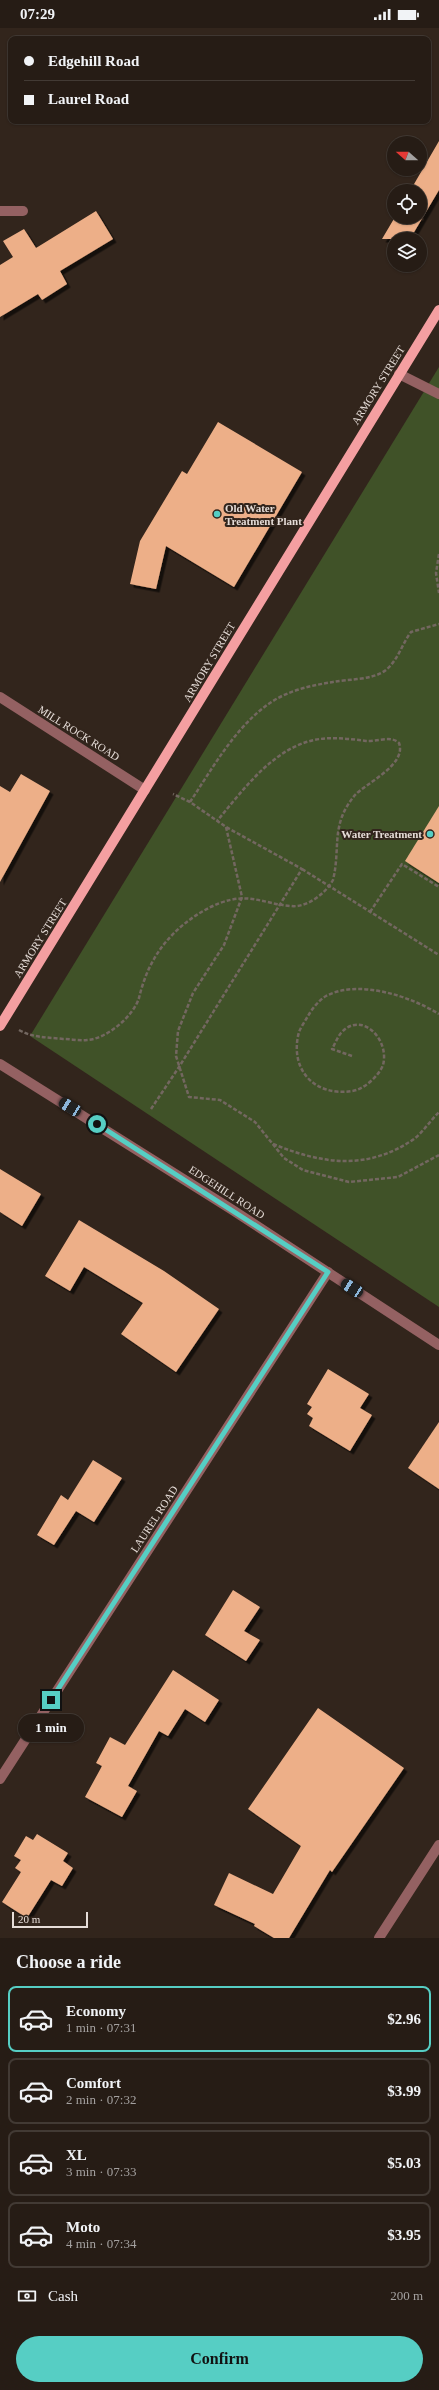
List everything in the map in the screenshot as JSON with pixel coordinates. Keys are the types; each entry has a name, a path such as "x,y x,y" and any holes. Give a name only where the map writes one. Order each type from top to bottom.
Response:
{"main road":[{"name":"ARMORY STREET","path":"1,1024 439,310"}],"street":[{"path":"0,211 23,211"},
{"path":"399,374 439,394"},
{"name":"MILL ROCK ROAD","path":"0,697 145,790"},
{"name":"EDGEHILL ROAD","path":"0,1064 224,1204 439,1345"},
{"name":"LAUREL ROAD","path":"0,1779 328,1272"},
{"path":"379,1938 439,1845"}],"path":[{"path":"439,554 436,573 439,593"},
{"path":"190,802 228,746 248,722 265,706 301,689 369,676 384,671 393,663 411,632 439,624"},
{"path":"1,1024 30,1036 88,1040 119,1027 133,1012 154,958 182,926 195,915 209,908 242,897 292,906 306,904 329,887 335,870 336,838 340,820 360,791 390,768 398,754 400,746 397,741 336,738 322,738 301,744 288,751 257,775 217,821"},
{"path":"173,794 190,802 226,827 302,869 439,955"},
{"path":"226,827 242,897 224,945 198,984 181,1022 176,1049 179,1067 189,1097 220,1100 255,1122 284,1158 303,1170 349,1182 398,1177 439,1155"},
{"path":"370,912 402,864 439,886"},
{"path":"151,1109 179,1067 302,869"},
{"path":"352,1056 332,1049 341,1032 353,1026 364,1026 372,1029 379,1037 383,1047 383,1065 368,1084 352,1091 334,1091 316,1086 303,1075 297,1054 299,1032 313,1008 325,996 345,990 371,990 413,1001 439,1014"},
{"path":"272,1143 310,1157 344,1162 370,1160 391,1152 415,1138 439,1112"}],"green space":[{"path":"439,367 439,1307 30,1036"}],"building":[{"path":"439,141 439,190 427,210 427,184 414,184 419,176 427,176 427,162"},
{"path":"96,211 113,239 60,271 67,284 42,300 38,294 0,317 0,265 13,257 3,241 24,229 36,248"},
{"path":"391,224 419,224 414,232 387,232 387,239 382,239"},
{"name":"Old Water Treatment Plant","path":"218,422 302,472 234,587 166,546 156,589 130,584 140,541 182,471 187,474"},
{"path":"21,774 50,791 0,882 0,786 10,792"},
{"name":"Water Treatment","path":"439,806 439,883 405,861"},
{"path":"0,1169 41,1194 22,1226 0,1212"},
{"path":"79,1220 164,1271 219,1309 176,1372 121,1334 143,1303 84,1267 70,1291 45,1276"},
{"path":"328,1369 369,1394 360,1408 372,1415 350,1451 309,1426 313,1418 307,1414 312,1407 307,1404"},
{"path":"439,1422 439,1489 408,1468"},
{"path":"93,1460 122,1478 94,1522 76,1511 54,1545 37,1535 61,1495 68,1500"},
{"path":"233,1590 260,1607 244,1631 260,1640 246,1661 205,1635"},
{"path":"173,1670 219,1700 205,1722 185,1709 168,1736 159,1731 128,1786 137,1791 122,1817 85,1797 102,1766 96,1763 110,1737 125,1745"},
{"path":"318,1708 404,1768 332,1872 330,1870 289,1938 274,1938 254,1926 255,1924 214,1905 229,1873 273,1894 301,1846 248,1809"},
{"path":"37,1834 68,1853 63,1861 73,1868 62,1886 51,1880 27,1918 2,1902 21,1872 15,1868 21,1860 14,1856 26,1836 33,1840"}],"place":[{"name":"Old Water Treatment Plant","path":"217,514"},
{"name":"Water Treatment","path":"430,834"}],"route":[{"path":"51,1700 328,1272 97,1124"}]}
